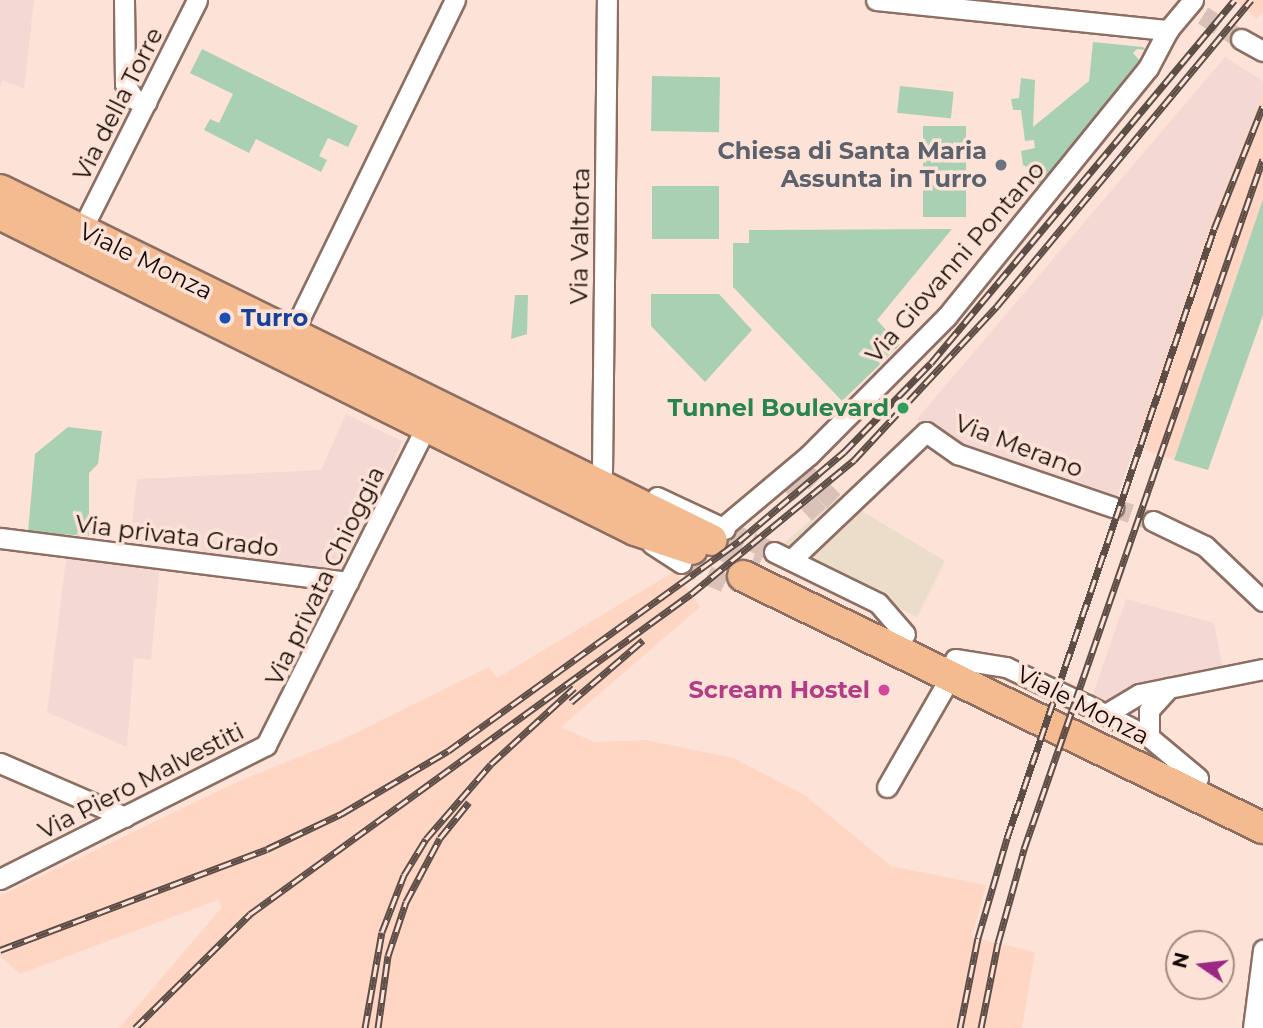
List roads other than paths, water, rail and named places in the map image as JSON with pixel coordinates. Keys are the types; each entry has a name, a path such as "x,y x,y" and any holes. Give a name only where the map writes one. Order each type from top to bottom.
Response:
{"main road":[{"name":"Viale Monza","path":"0,190 82,229 287,345"},
{"name":"Viale Monza","path":"0,214 287,345 432,415 635,530 707,542"},
{"name":"Viale Monza","path":"432,415 594,474 707,542"},
{"name":"Viale Monza","path":"760,567 828,618 1263,807"},
{"name":"Viale Monza","path":"760,567 905,634 943,669 1263,828"}],"street":[{"path":"124,0 125,84 134,99 147,102"},
{"name":"Via della Torre","path":"82,229 197,0"},
{"path":"287,345 456,0"},
{"name":"Via Valtorta","path":"594,474 607,0"},
{"path":"876,0 1168,30"},
{"name":"Via Giovanni Pontano","path":"707,542 793,473 947,316 1148,68 1168,30 1195,6"},
{"path":"1241,39 1263,51"},
{"name":"Via privata Chioggia","path":"266,745 432,415"},
{"name":"Via Merano","path":"760,567 824,520 926,432 958,454 1113,507"},
{"path":"1153,521 1205,546 1263,601"},
{"name":"Via privata Grado","path":"0,538 348,582"},
{"name":"Viale Monza","path":"943,669 1006,667 1149,737 1198,778"},
{"path":"1106,714 1133,696 1263,668"},
{"path":"887,786 943,669"},
{"path":"1149,737 1149,710 1169,688"},
{"name":"Via Piero Malvestiti","path":"0,879 266,745"},
{"path":"0,763 125,817"},
{"path":"1253,1028 1263,950"}],"tunnel":[{"path":"1203,15 1241,39"},
{"path":"802,469 834,501"},
{"path":"788,480 819,514"},
{"path":"1113,507 1153,521"},
{"path":"725,529 774,552"},
{"path":"712,540 760,563"},
{"path":"681,563 730,585"}],"railway":[{"path":"0,950 267,849 341,814 448,751 739,541 844,452 931,363 1234,0"},
{"path":"135,1028 250,914 691,594 854,460 997,306 1251,0"},
{"path":"960,1028 978,938 1007,838 1214,229 1263,106"},
{"path":"981,1028 998,943 1024,849 1263,159"},
{"path":"571,702 643,640"},
{"path":"365,1028 382,932 404,875 426,839 491,764 574,688"},
{"path":"378,1028 388,956 406,902 440,838 469,802"}],"place":[{"name":"Chiesa di Santa Maria Assunta in Turro","path":"1001,165"},
{"name":"Turro","path":"225,318"},
{"name":"Tunnel Boulevard","path":"903,408"},
{"name":"Scream Hostel","path":"884,690"}]}
